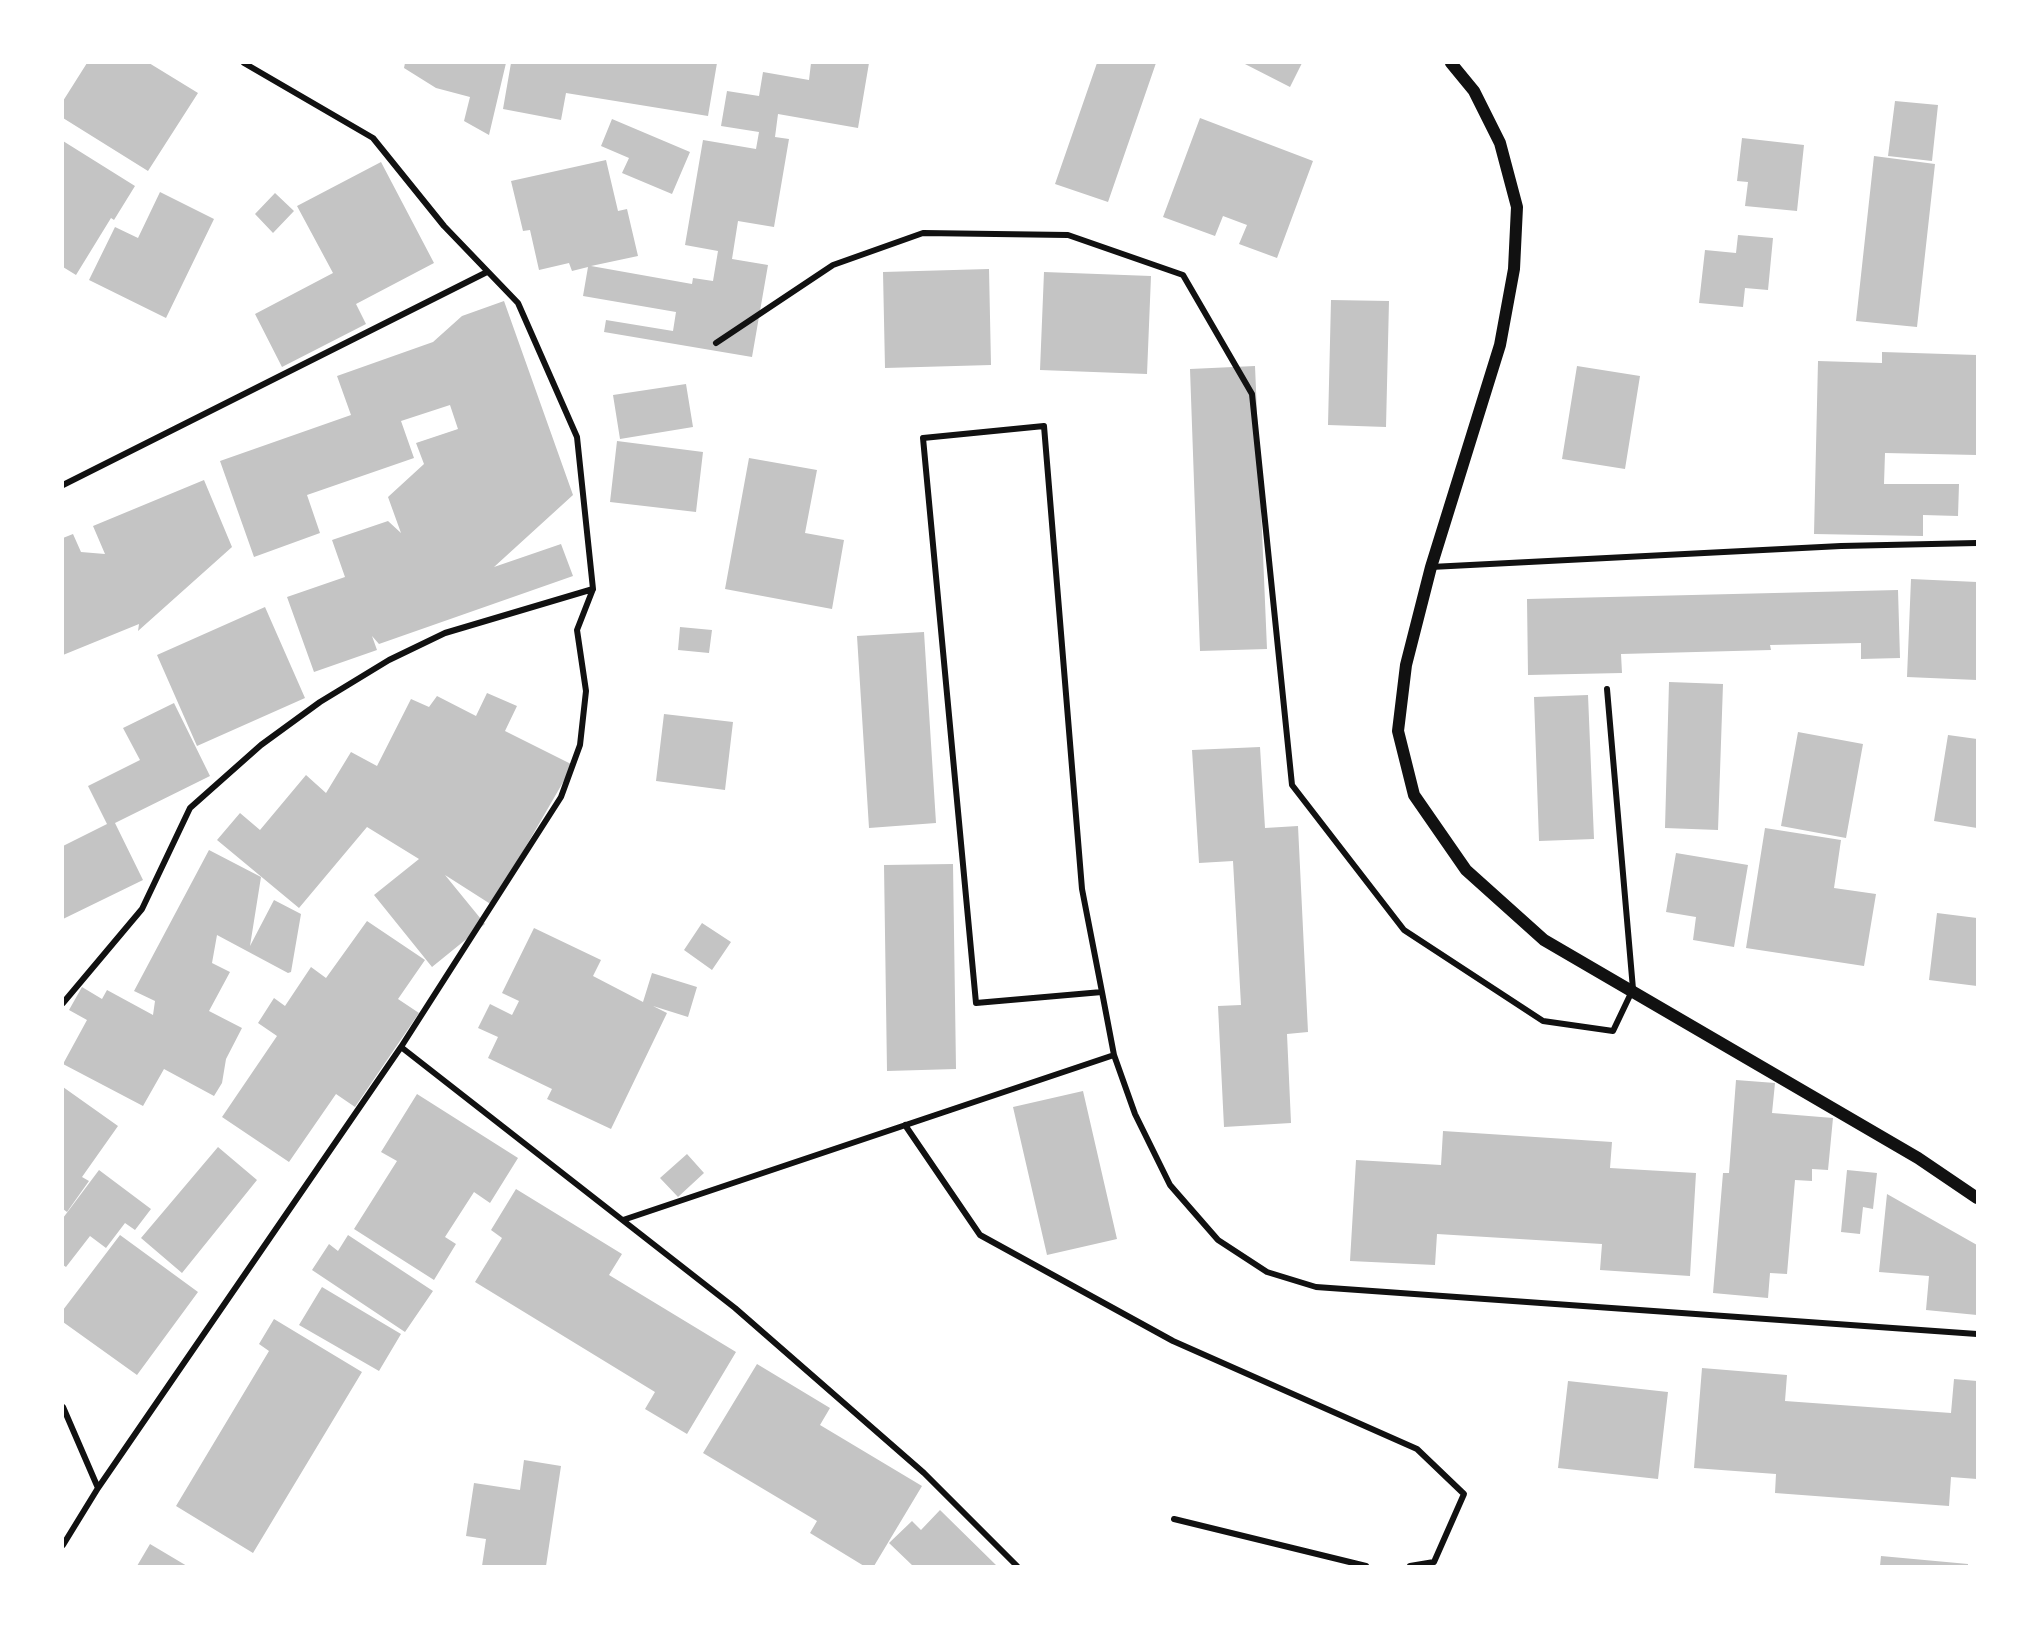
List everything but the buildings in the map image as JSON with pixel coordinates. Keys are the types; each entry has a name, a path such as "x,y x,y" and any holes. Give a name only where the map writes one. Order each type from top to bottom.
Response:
{"main road":[{"path":"1451,63 1474,90 1500,143 1516,207 1514,269 1500,345 1431,567 1406,664 1398,731 1414,795 1466,870 1544,940 1633,989 1918,1158 1977,1198"}],"street":[{"path":"63,1545 98,1488 401,1047 561,797 580,744 586,691 577,630 593,589 577,437 518,303 444,226 373,138 244,63"},
{"path":"716,343 833,265 922,233 1068,235 1183,275 1252,394 1292,785 1404,930 1543,1021 1613,1031 1633,989 1607,689"},
{"path":"63,485 487,272"},
{"path":"1102,992 976,1004 923,438 1044,426 1082,889 1102,992 1114,1055 1135,1114 1170,1185 1218,1240 1267,1272 1316,1287 1977,1334"},
{"path":"1431,567 1841,546 1977,543"},
{"path":"63,1003 142,909 190,808 261,745 320,702 388,660 445,633 593,589"},
{"path":"401,1047 735,1308 924,1473 1017,1566"},
{"path":"622,1220 1114,1055"},
{"path":"905,1125 980,1235 1173,1341 1417,1449 1464,1494 1434,1562 1410,1566"},
{"path":"63,1407 98,1488"},
{"path":"1174,1518 1366,1566"}]}
